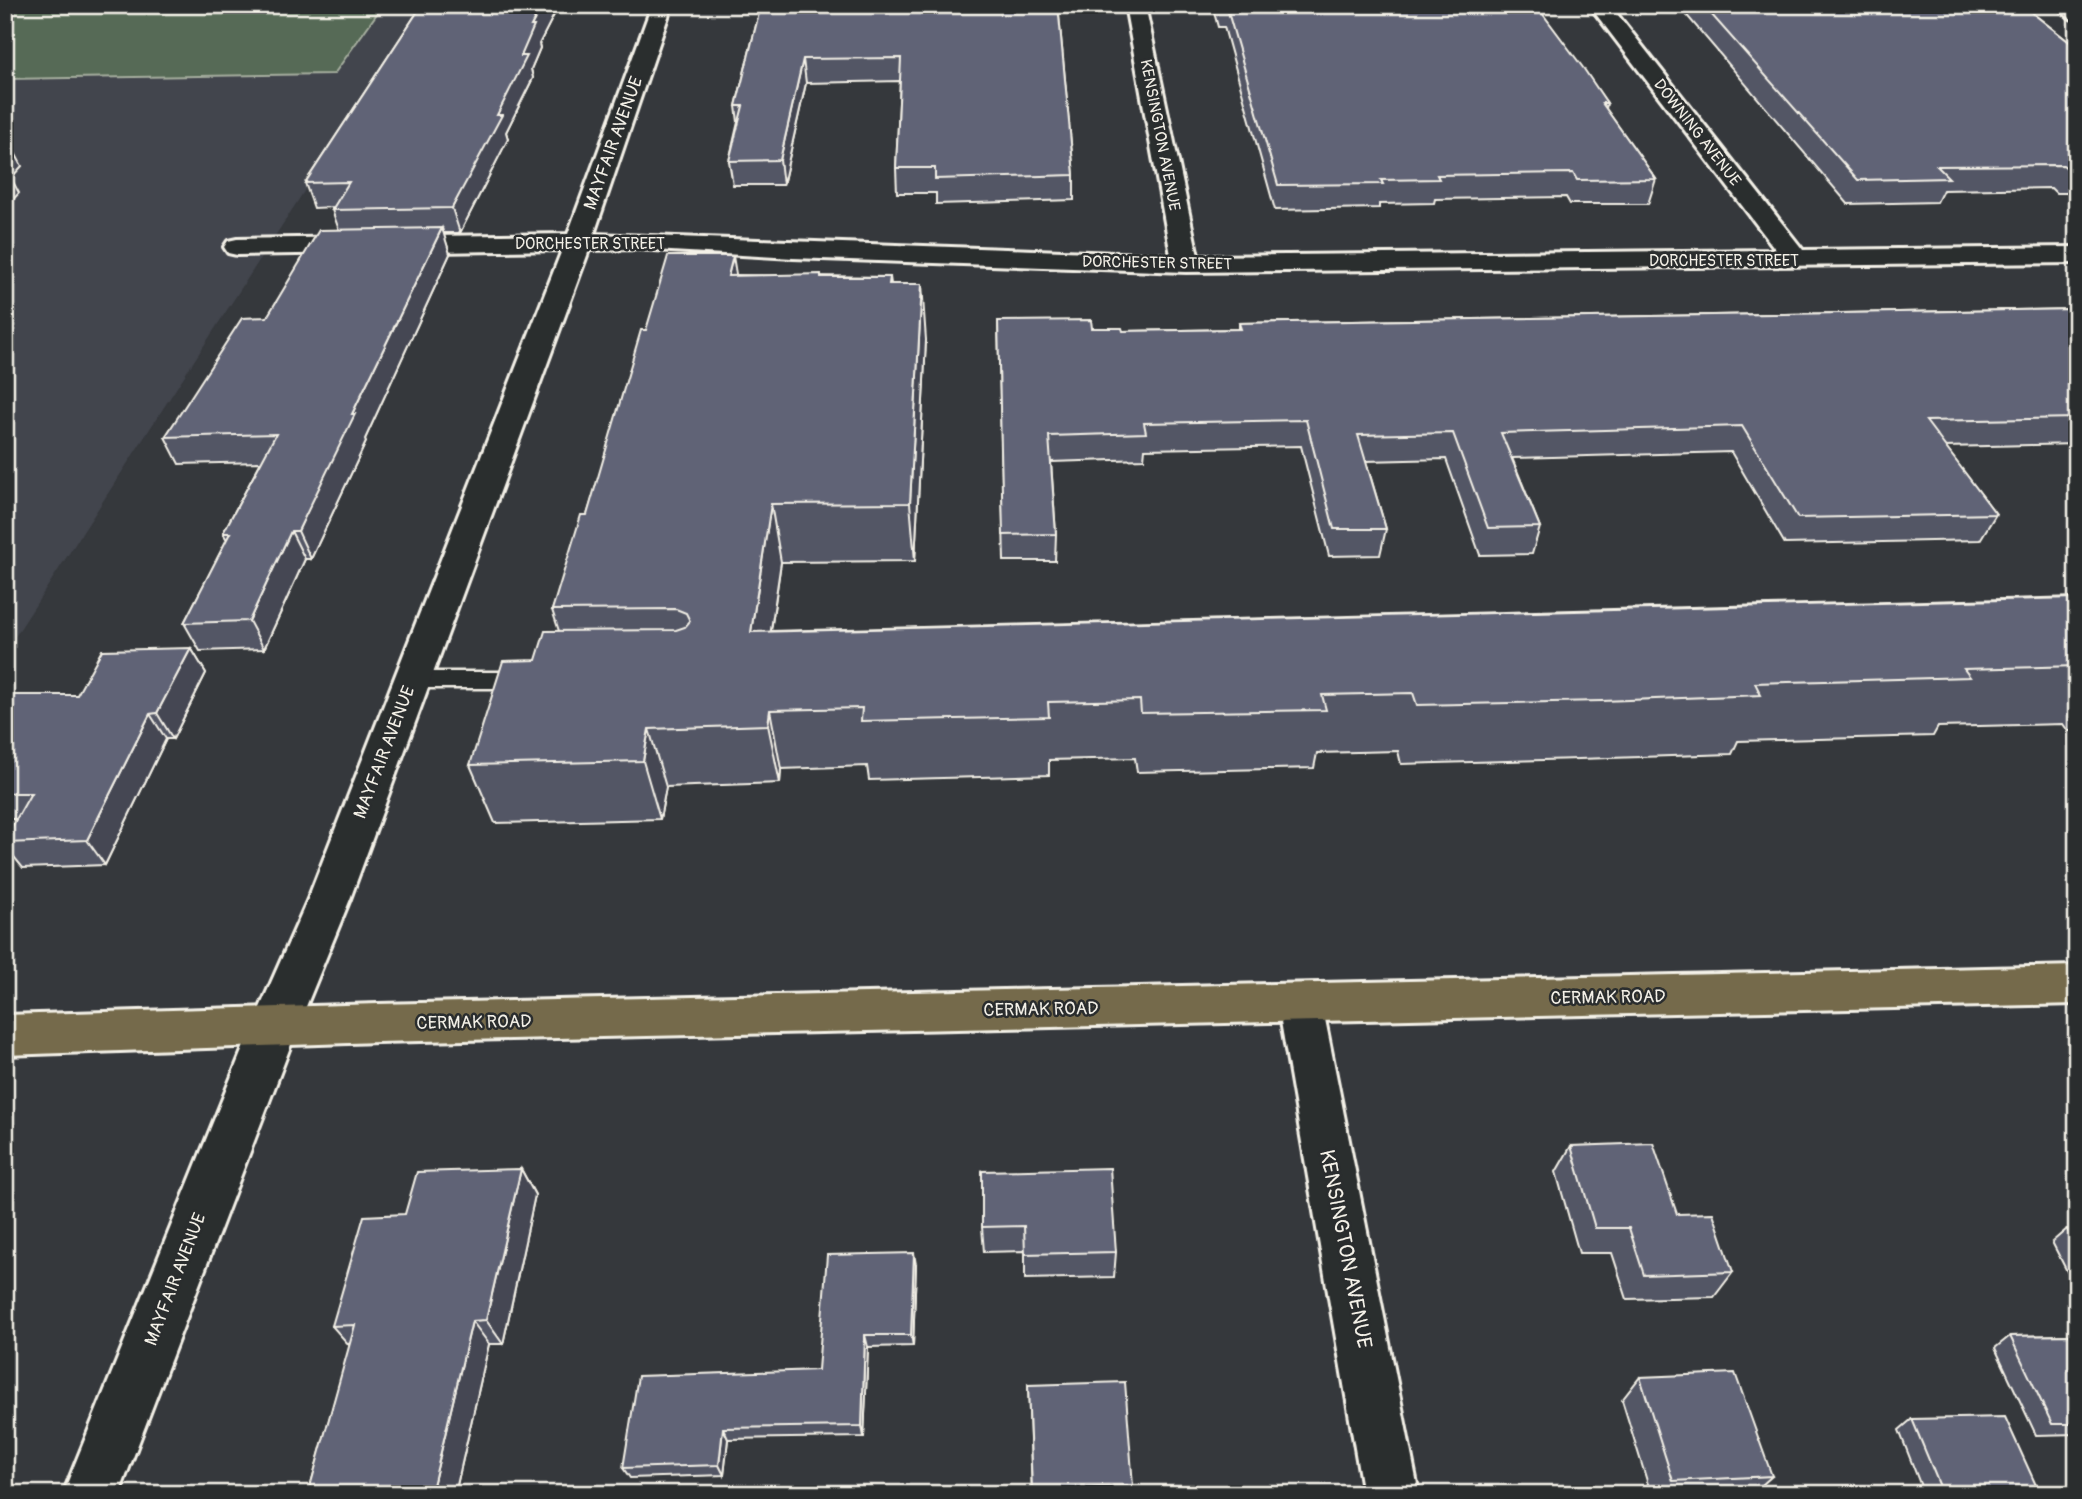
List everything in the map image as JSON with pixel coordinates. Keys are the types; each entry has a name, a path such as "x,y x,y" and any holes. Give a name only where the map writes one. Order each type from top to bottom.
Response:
{"main road":[{"name":"CERMAK ROAD","path":"5,1035 275,1026 2077,985"}],"street":[{"name":"MAYFAIR AVENUE","path":"91,1494 275,1026 329,899 578,241 662,5"},
{"name":"KENSINGTON AVENUE","path":"1135,5 1186,264"},
{"name":"DOWNING AVENUE","path":"1599,5 1797,260"},
{"path":"2065,5 2077,14"},
{"name":"DORCHESTER STREET","path":"237,247 636,241 1186,264 1797,260 2077,255"},
{"name":"KENSINGTON AVENUE","path":"1300,1004 1391,1494"}],"lane":[{"path":"412,680 555,679"}],"shaded area":[{"path":"5,5 425,5 5,652"}],"green space":[{"path":"5,5 383,5 334,74 5,79"}],"building":[{"path":"422,5 542,5 531,26 534,26 521,56 527,56 497,115 502,115 452,208 332,210 349,182 305,183"},
{"path":"761,5 1058,5 1074,175 935,179 935,168 896,168 901,58 803,59 780,160 729,161 743,106 736,106"},
{"path":"1226,5 1536,5 1584,69 1607,103 1602,103 1656,179 1577,180 1573,173 1437,175 1439,179 1381,180 1383,184 1278,185"},
{"path":"1703,5 2022,5 2077,48 2077,169 2068,169 2063,165 1937,166 1949,178 1858,180"},
{"path":"442,228 298,531 291,531 249,621 184,623 230,533 223,533 276,434 165,437 242,318 267,317 319,230"},
{"path":"668,256 733,256 728,276 821,274 821,277 890,277 889,284 922,284 910,503 771,504 751,632 2077,598 2077,666 1964,669 1970,677 1755,683 1761,695 1602,701 1417,705 1413,693 1322,695 1326,710 1141,713 1140,700 1048,702 1049,717 861,721 862,708 770,710 768,725 649,729 643,761 470,765 503,661 536,660 545,631 676,630 685,627 690,621 686,613 676,609 552,610 581,515 587,515 641,330 646,330"},
{"path":"2077,309 2077,418 1926,421 1996,514 1798,518 1742,426 1501,433 1540,527 1488,528 1453,433 1358,435 1386,529 1334,529 1306,420 1144,423 1146,433 1049,436 1056,534 1003,535 998,321 1091,320 1092,328 1122,328 1123,331 1241,329 1239,323"},
{"path":"191,648 157,713 150,714 87,840 5,843 31,793 5,793 5,695 77,695 102,650"},
{"path":"1653,1143 1677,1214 1713,1213 1733,1272 1644,1275 1629,1228 1595,1228 1571,1146"},
{"path":"1110,1168 1116,1252 1025,1254 1024,1226 982,1227 982,1171"},
{"path":"521,1169 486,1320 472,1321 431,1494 308,1494 355,1325 332,1326 364,1216 405,1214 417,1172"},
{"path":"2067,1229 2077,1229 2077,1249"},
{"path":"914,1253 911,1335 865,1335 862,1426 723,1428 719,1465 623,1468 638,1376 818,1370 827,1255"},
{"path":"2077,1335 2077,1424 2052,1424 2010,1336"},
{"path":"1735,1373 1772,1476 1673,1481 1640,1377"},
{"path":"1125,1382 1133,1486 1032,1489 1028,1385"},
{"path":"2005,1417 2040,1494 1943,1494 1912,1419"}]}
